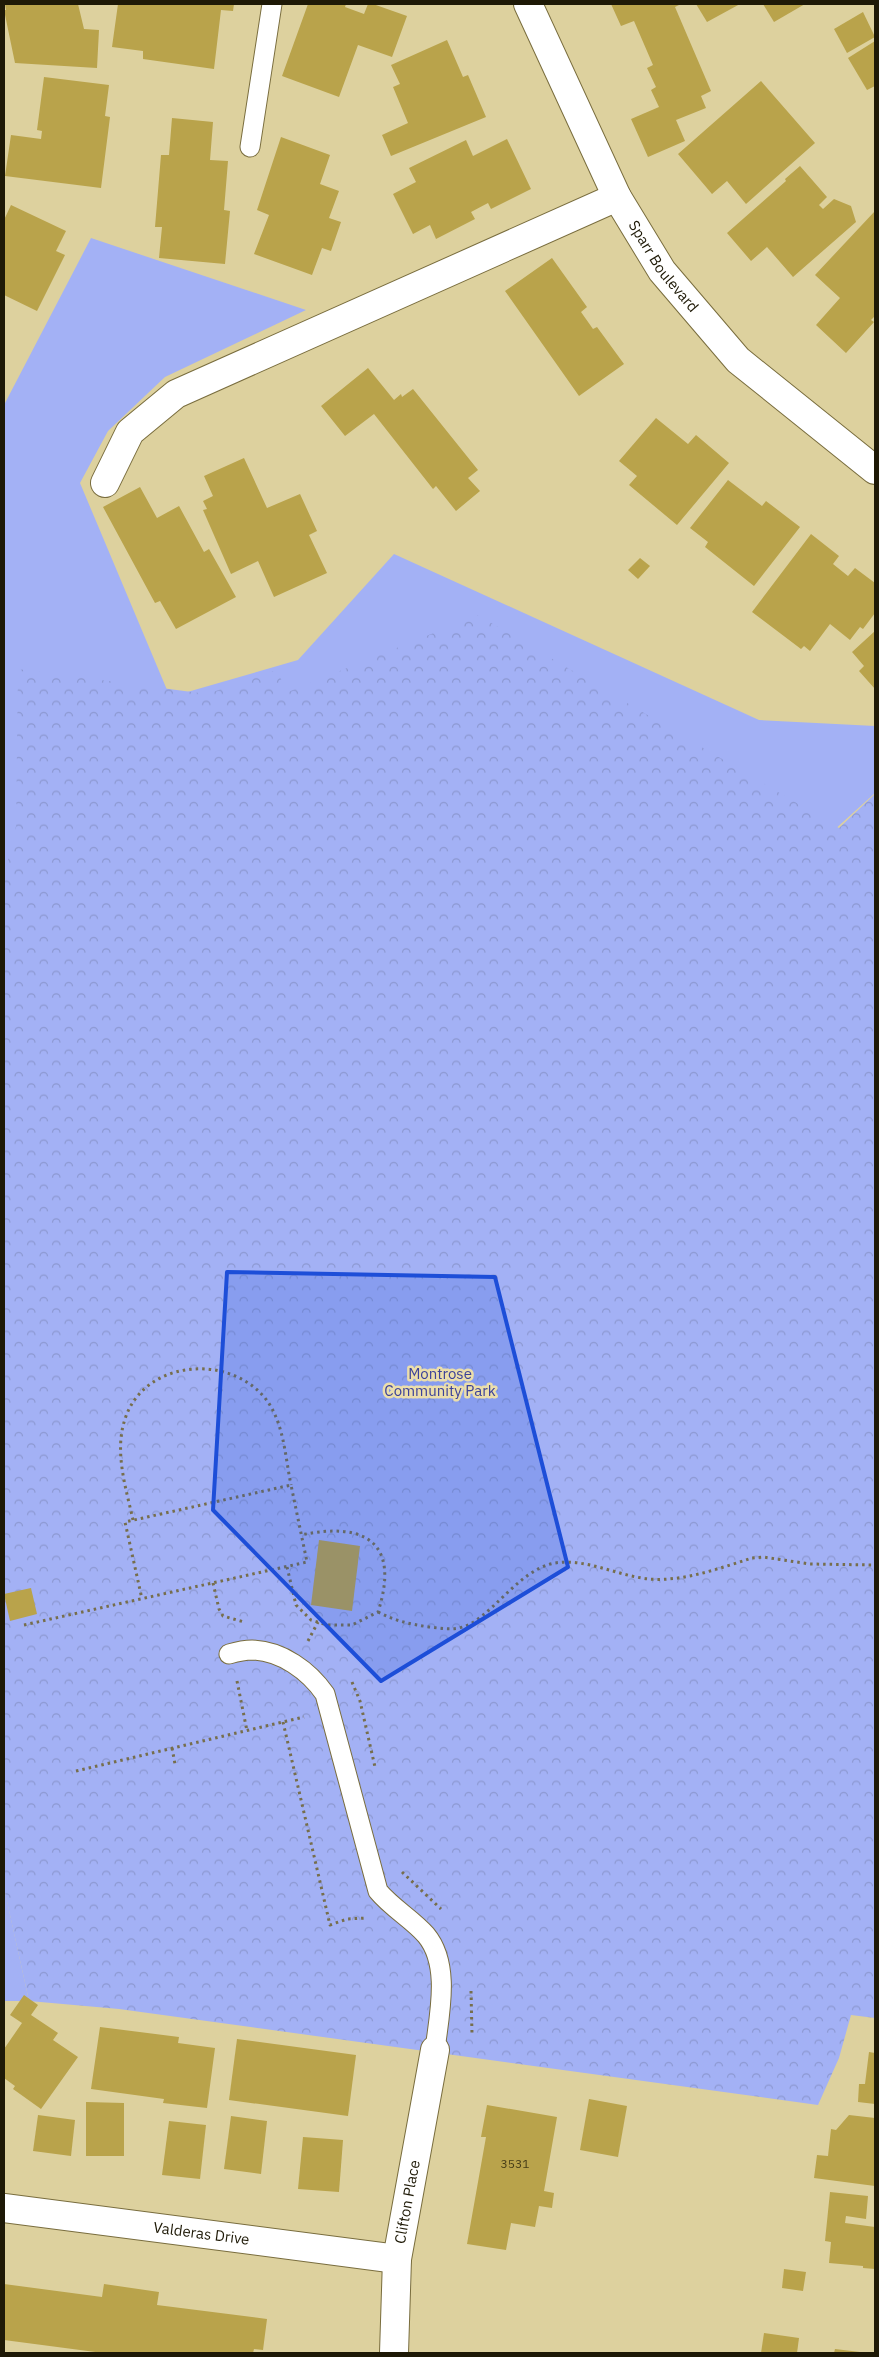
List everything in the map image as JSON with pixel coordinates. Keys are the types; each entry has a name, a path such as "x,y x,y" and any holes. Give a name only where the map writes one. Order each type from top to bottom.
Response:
{"street":[{"name":"Sparr Boulevard","path":"528,4 618,198 662,271 738,360 875,470"},
{"path":"105,483 130,432 176,394 618,198"},
{"name":"Clifton Place","path":"394,2353 397,2258 435,2050"},
{"name":"Valderas Drive","path":"4,2208 397,2258"}],"lane":[{"path":"250,148 272,4"},
{"path":"230,1653 253,1650 283,1658 300,1668 317,1683 325,1694 378,1891 387,1902 425,1935 434,1947 439,1962 440,1997 435,2050"}],"path":[{"path":"24,1625 307,1562 278,1419 264,1398 240,1377 217,1369 197,1367 176,1371 158,1379 138,1395 125,1418 121,1442 121,1465 133,1520"},
{"path":"142,1599 125,1522 291,1484"},
{"path":"287,1567 296,1605 311,1620 327,1625 352,1625 378,1612 385,1591 385,1572 378,1546 364,1535 343,1530 301,1534"},
{"path":"378,1612 395,1621 448,1629 461,1628 486,1612 520,1580 537,1570 555,1563 579,1564 650,1579 676,1578 752,1558 763,1557 810,1564 875,1565"},
{"path":"230,1653 247,1731"},
{"path":"76,1771 331,1711"},
{"path":"283,1722 330,1925 347,1919 371,1918"},
{"path":"370,1741 376,1770"},
{"path":"172,1748 176,1764"},
{"path":"398,1864 402,1871 438,1904 443,1912"},
{"path":"471,1987 472,2034"}],"highlighted area":[{"path":"227,1272 495,1277 568,1567 381,1681 213,1510"}],"green space":[{"path":"91,238 306,310 165,377 108,431 80,483 170,697 298,660 394,554 759,720 875,726 875,793 811,851 4,1188 4,405"},
{"name":"Montrose Community Park","path":"478,615 839,828 875,794 875,2018 851,2015 839,2058 818,2105 119,2009 29,2001 4,1888 4,877 16,826 18,669 207,694 276,670 288,692"},
{"path":"4,1887 29,2001 4,2001"}],"building":[{"path":"5,4 78,4 84,29 99,30 97,68 15,63 4,10 6,10"},
{"path":"118,4 234,4 233,11 221,10 214,69 143,59 143,51 112,47"},
{"path":"308,4 346,4 345,7 364,14 368,4 373,4 407,16 392,57 358,45 339,97 282,76"},
{"path":"611,4 681,4 675,7 711,91 701,96 706,108 676,120 685,141 648,157 631,119 659,107 651,90 656,87 647,68 653,65 634,21 621,26"},
{"path":"696,4 740,4 707,22"},
{"path":"763,4 805,4 774,22"},
{"path":"863,12 875,37 847,53 834,29"},
{"path":"447,40 463,77 468,75 486,117 391,156 382,135 408,123 393,87 400,84 391,65"},
{"path":"875,41 875,86 867,90 848,58"},
{"path":"44,77 109,85 105,116 110,117 101,188 5,176 11,135 41,139 42,131 37,130"},
{"path":"761,81 815,143 746,204 727,181 712,194 678,154"},
{"path":"172,118 213,122 210,160 228,161 224,210 230,211 225,264 159,258 162,227 155,227 161,155 169,155"},
{"path":"281,137 330,155 320,184 339,191 329,218 341,222 331,251 322,248 312,275 254,254 269,215 257,210"},
{"path":"507,139 531,189 491,209 488,203 471,212 475,219 436,239 430,225 413,234 393,194 416,182 409,168 466,140 473,156"},
{"path":"800,166 827,197 819,205 823,209 834,199 851,206 856,222 793,277 767,247 751,261 727,233 786,181 785,179"},
{"path":"11,205 66,231 56,251 65,255 37,311 4,295 4,220"},
{"path":"875,211 875,316 871,320 874,322 846,353 816,325 840,298 815,275"},
{"path":"552,258 587,307 581,312 593,329 597,327 624,364 579,396 505,291"},
{"path":"368,368 394,400 401,394 402,397 413,389 478,470 468,478 480,491 456,511 436,486 433,489 374,414 345,436 321,406"},
{"path":"656,418 688,444 696,435 729,463 677,525 629,485 637,476 619,461"},
{"path":"244,458 267,508 300,494 317,531 309,535 327,573 274,597 258,561 231,574 203,510 207,509 203,501 213,496 204,476"},
{"path":"728,480 762,506 766,501 800,527 754,586 705,547 708,542 690,528"},
{"path":"140,487 157,518 179,506 204,552 209,549 236,597 176,629 160,601 155,603 103,507"},
{"path":"811,534 839,556 833,564 848,576 855,568 875,583 875,613 863,629 860,627 850,640 830,624 810,651 804,646 801,649 752,612"},
{"path":"640,558 650,566 638,579 628,570"},
{"path":"875,631 875,689 859,671 864,666 852,652"},
{"path":"319,1540 360,1546 352,1611 311,1605"},
{"path":"31,1588 37,1614 10,1621 4,1594"},
{"path":"24,1995 38,2005 31,2015 58,2033 53,2040 78,2057 41,2109 13,2089 15,2086 4,2078 4,2049 22,2023 10,2015"},
{"path":"100,2027 179,2037 178,2043 215,2048 207,2108 163,2103 164,2099 91,2089"},
{"path":"237,2039 356,2055 348,2116 229,2100"},
{"path":"869,2052 875,2053 875,2104 858,2102 859,2084 865,2084"},
{"path":"589,2099 627,2106 618,2157 580,2150"},
{"path":"86,2102 124,2103 124,2156 86,2156"},
{"path":"487,2105 557,2117 544,2191 554,2193 552,2208 539,2206 535,2227 511,2223 506,2250 467,2244 486,2137 481,2137"},
{"path":"38,2115 75,2120 71,2156 33,2151"},
{"path":"849,2115 875,2118 875,2186 814,2178 817,2155 828,2156 831,2129 836,2130"},
{"path":"231,2116 267,2121 261,2174 224,2169"},
{"path":"169,2121 206,2125 200,2179 162,2175"},
{"path":"303,2137 343,2140 339,2192 298,2189"},
{"path":"830,2192 868,2196 866,2219 846,2216 845,2223 875,2227 875,2269 829,2263 831,2242 825,2241"},
{"path":"784,2269 806,2272 803,2291 782,2288"},
{"path":"4,2284 102,2297 104,2284 159,2292 157,2305 267,2319 263,2350 254,2349 253,2353 103,2353 4,2340"},
{"path":"764,2333 799,2338 797,2353 761,2353"},
{"path":"835,2349 860,2352 860,2353 834,2353"}]}
